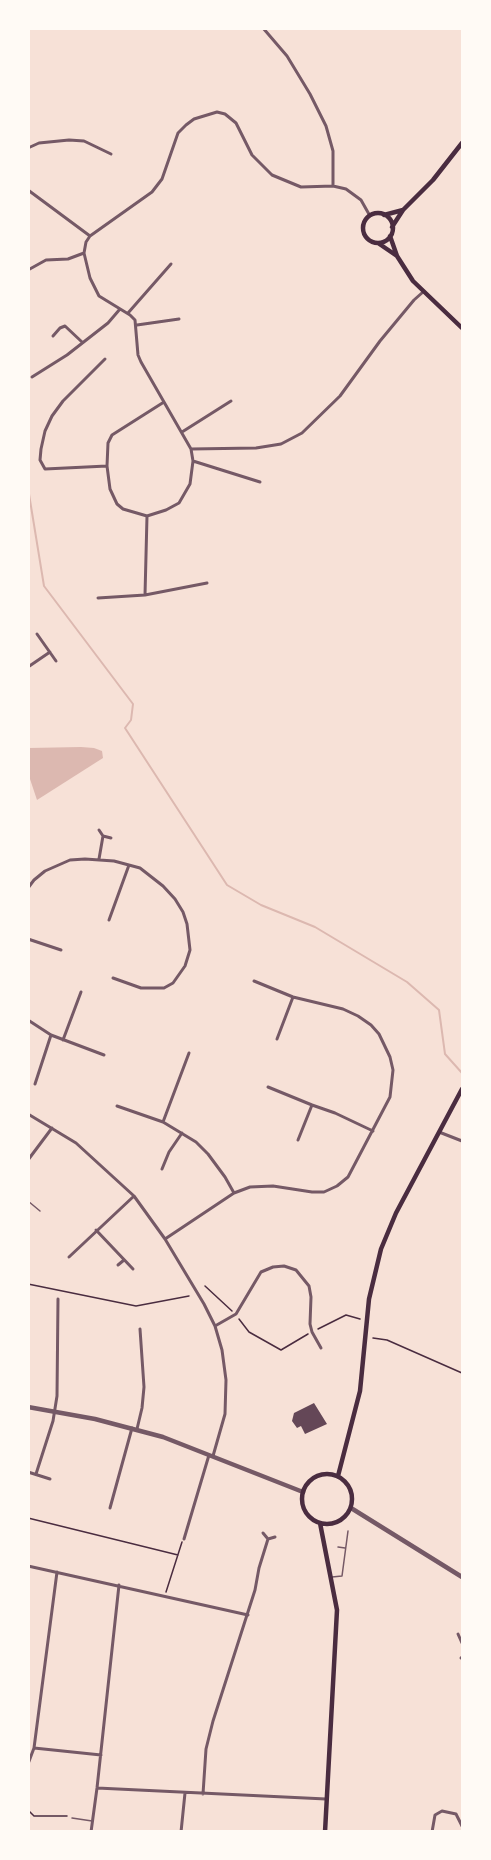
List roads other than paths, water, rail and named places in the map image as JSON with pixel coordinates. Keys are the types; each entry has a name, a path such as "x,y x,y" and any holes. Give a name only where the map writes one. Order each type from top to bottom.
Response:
{"main road":[{"path":"378,243 387,240 404,210 433,180 462,142"},
{"path":"397,256 378,243 369,240 364,233 364,223 375,214 384,215 404,210"},
{"path":"384,215 393,227"},
{"path":"390,236 397,256 424,292 462,328"},
{"path":"338,1476 360,1390 367,1320 381,1250 396,1214 462,1089"},
{"path":"327,1473 338,1476 348,1484 351,1492 351,1508 342,1520 327,1524 320,1523 313,1520 303,1507 303,1492 312,1479 319,1475 327,1473"},
{"path":"320,1523 337,1610 325,1832"}],"street":[{"path":"263,28 287,56 326,126 333,151 333,186"},
{"path":"164,402 112,435 108,443 107,466 110,489 117,504 147,516 179,503 190,484 193,461 191,449 138,355 137,325 133,317 99,296 95,291 84,248 90,236 152,192 167,168 178,134 194,118 217,112 231,117 252,155 272,175 301,187 333,186 346,189 356,195 370,216"},
{"path":"28,148 46,141 84,141 111,154"},
{"path":"28,190 90,236"},
{"path":"28,270 46,260 68,259 84,253"},
{"path":"128,313 171,264"},
{"path":"191,449 256,448 281,444 302,433 340,396 380,341 414,300 424,292"},
{"path":"32,377 67,355 108,323 120,309"},
{"path":"137,325 179,319"},
{"path":"53,336 65,326 82,342"},
{"path":"105,359 63,401 52,416 45,431 40,458 42,466 48,470 107,466"},
{"path":"182,432 231,401"},
{"path":"193,461 260,482"},
{"path":"145,596 147,516"},
{"path":"98,598 145,596 207,583"},
{"path":"37,634 56,661"},
{"path":"28,667 50,652"},
{"path":"99,830 103,836 111,838"},
{"path":"99,859 103,836"},
{"path":"28,888 34,880 70,860 99,859 140,868 153,876 183,912 187,924 189,950 185,966 168,987 141,988 113,978"},
{"path":"109,920 129,865"},
{"path":"28,939 61,950"},
{"path":"165,1239 234,1193 261,1185 312,1192 324,1192 337,1186 348,1177 387,1103 393,1071 386,1045 379,1034 358,1016 343,1009 292,997 254,981"},
{"path":"63,1040 81,992"},
{"path":"278,1039 292,997"},
{"path":"28,1020 51,1035 104,1055"},
{"path":"35,1084 51,1035"},
{"path":"163,1122 189,1053"},
{"path":"268,1087 335,1113 373,1131"},
{"path":"298,1140 312,1105"},
{"path":"117,1106 163,1122 196,1142 208,1154 234,1193"},
{"path":"28,1114 76,1143 134,1196 165,1239 215,1326 222,1350 226,1396 221,1432 211,1455 184,1539"},
{"path":"28,1160 52,1128"},
{"path":"439,1132 462,1141"},
{"path":"162,1169 168,1152 182,1133"},
{"path":"69,1257 134,1196"},
{"path":"96,1230 134,1269"},
{"path":"118,1265 124,1260"},
{"path":"215,1326 236,1314 261,1272 273,1267 285,1266 296,1270 309,1286 312,1332 321,1348"},
{"path":"36,1474 55,1411 58,1372 58,1299"},
{"path":"110,1508 142,1408 144,1387 140,1329"},
{"path":"28,1407 134,1429 211,1455 303,1492"},
{"path":"28,1472 51,1479"},
{"path":"351,1508 462,1577"},
{"path":"263,1533 268,1539"},
{"path":"268,1539 275,1537"},
{"path":"203,1794 207,1749 213,1721 248,1615 268,1539"},
{"path":"28,1566 248,1615"},
{"path":"28,1764 34,1748 57,1572"},
{"path":"91,1832 98,1788 119,1585"},
{"path":"458,1634 462,1643"},
{"path":"34,1748 101,1755"},
{"path":"98,1788 326,1799"},
{"path":"181,1832 185,1793"},
{"path":"432,1832 435,1815 442,1811 456,1814 462,1826"}],"lane":[{"path":"28,1201 40,1211"},
{"path":"331,1578 342,1576 348,1531"},
{"path":"338,1547 345,1548"},
{"path":"72,1818 93,1822"}],"waterway":[{"path":"28,488 44,586 133,704 131,720 125,728 227,885 261,905 315,927 407,982 439,1010 445,1054 462,1073"}]}
